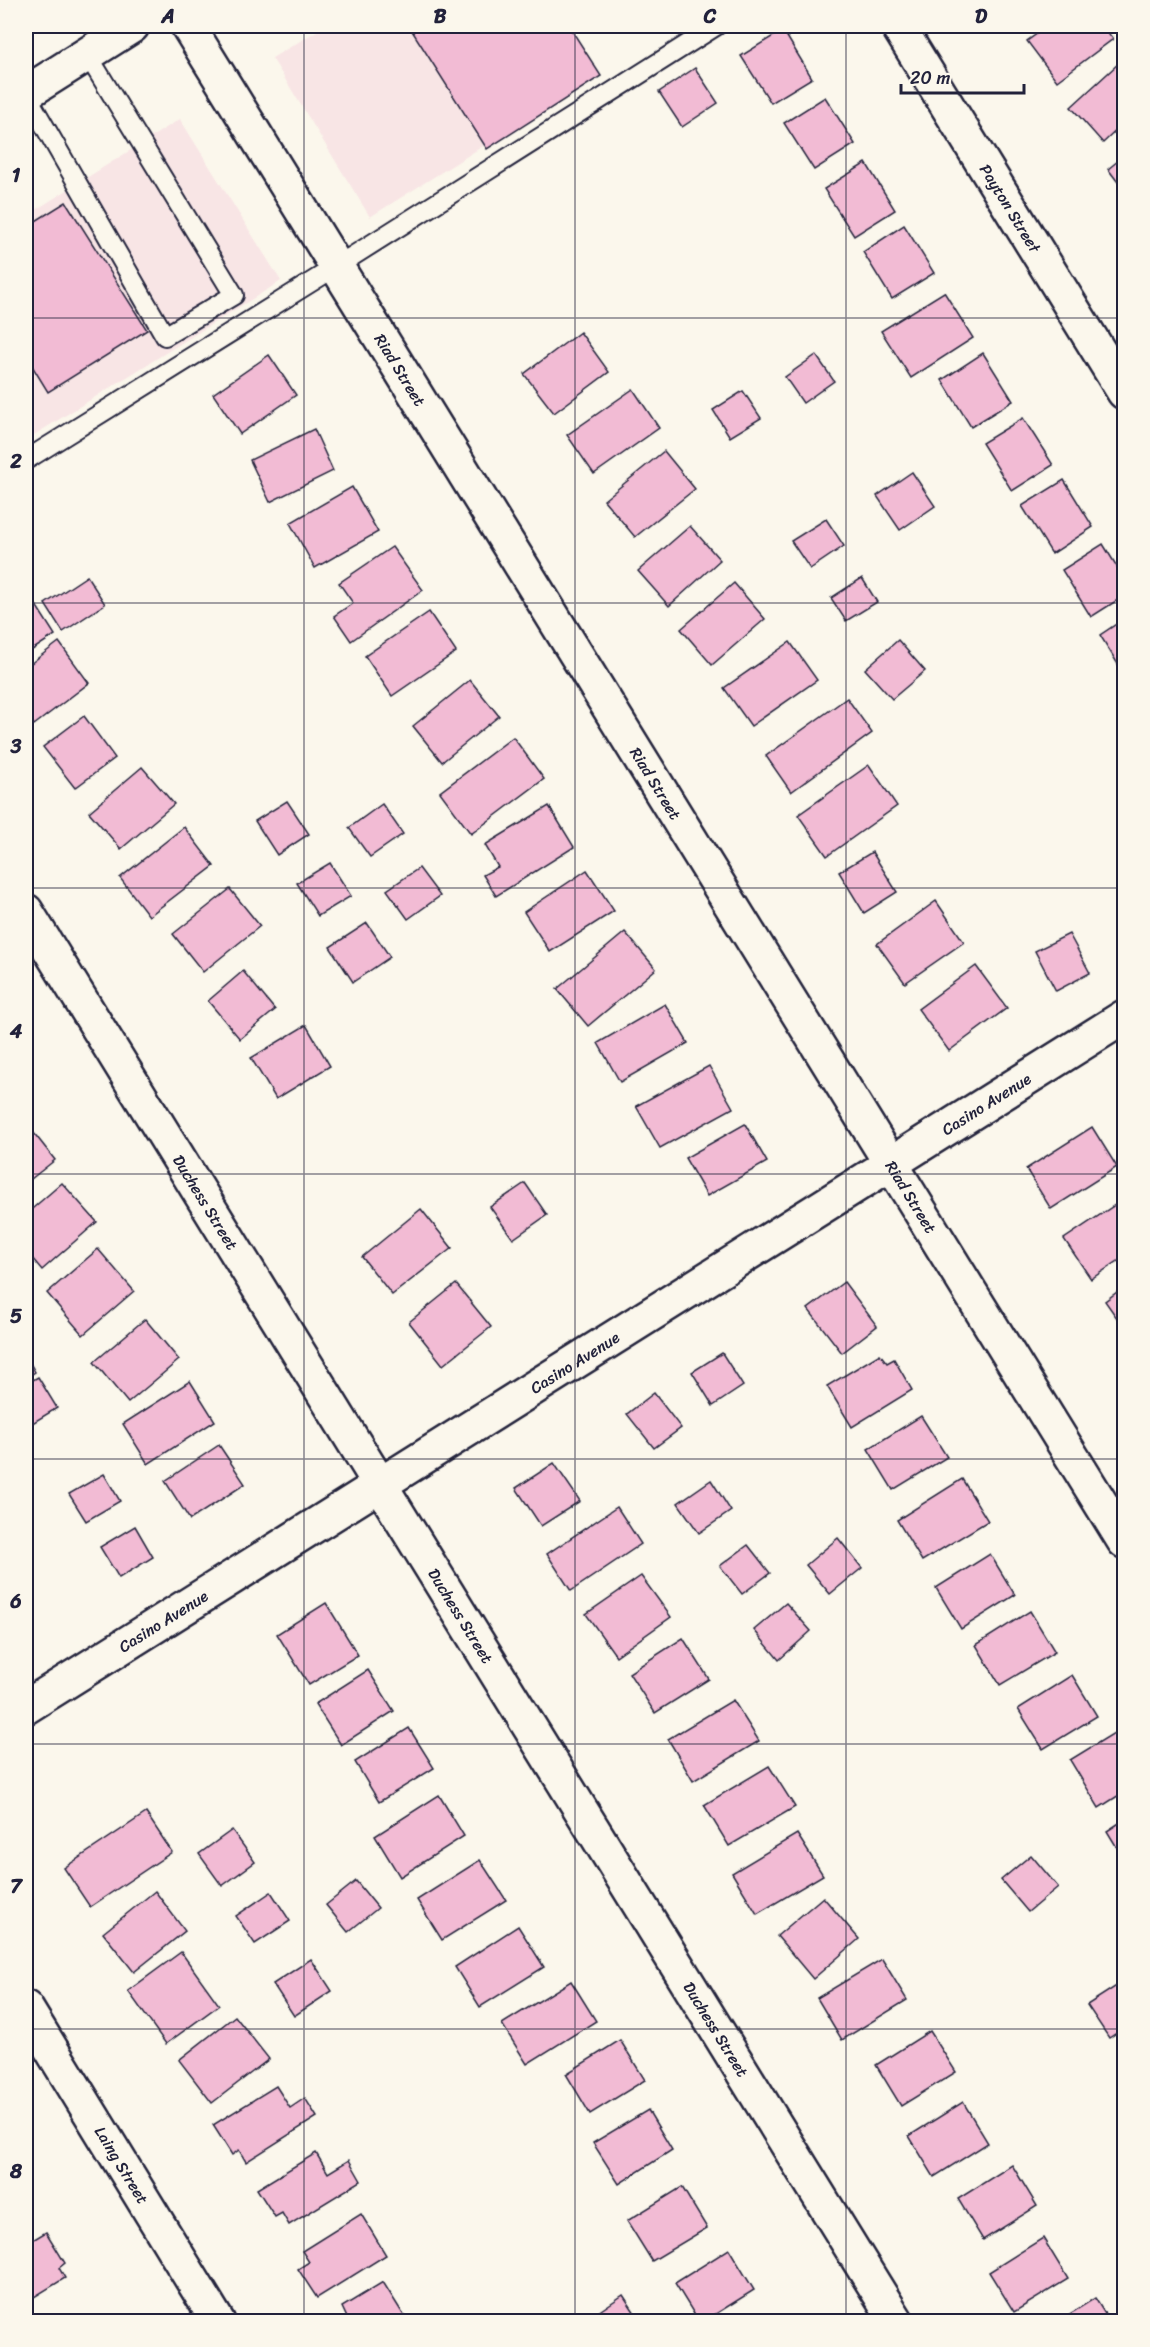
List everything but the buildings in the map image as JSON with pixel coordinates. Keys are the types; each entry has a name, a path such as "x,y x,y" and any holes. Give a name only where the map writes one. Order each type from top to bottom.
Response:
{"street":[{"path":"26,94 132,26"},
{"name":"Riad Street","path":"188,26 1125,1541"},
{"name":"Payton Street","path":"898,26 1125,392"},
{"name":"Duchess Street","path":"26,911 897,2322"},
{"name":"Casino Avenue","path":"26,1707 1125,1017"},
{"name":"Laing Street","path":"26,2008 218,2322"}],"lane":[{"path":"26,460 716,26"},
{"path":"26,94 165,336 234,295 87,54"}],"shaded area":[{"path":"325,26 565,26 596,75 370,217 272,58"},
{"path":"180,119 281,281 26,440 26,216"}]}
